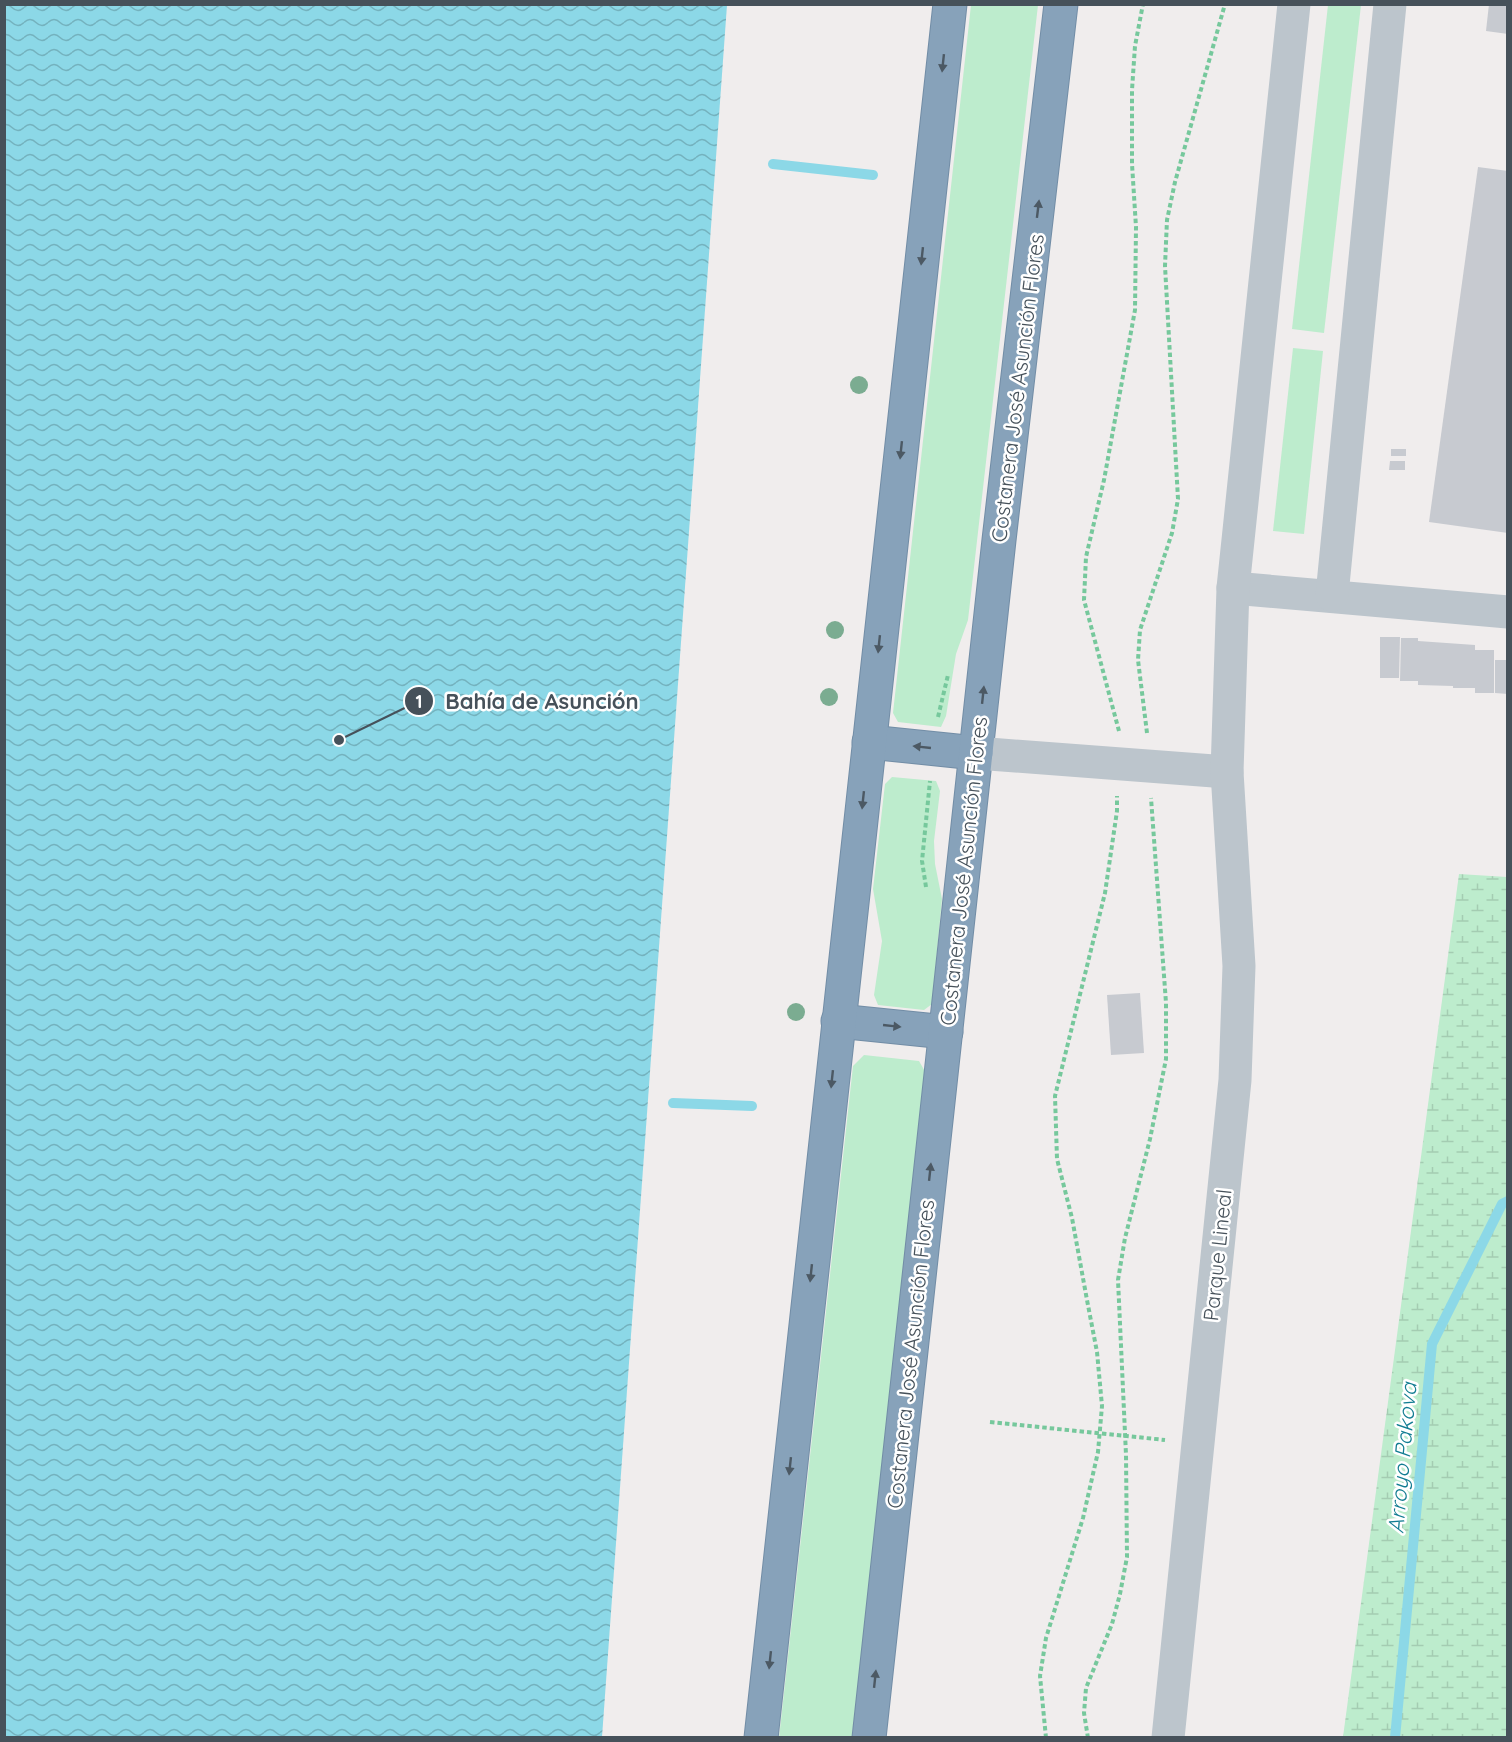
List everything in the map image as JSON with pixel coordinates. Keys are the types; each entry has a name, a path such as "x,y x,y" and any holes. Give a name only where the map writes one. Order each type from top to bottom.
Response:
{"highway":[{"path":"761,1737 950,4"},
{"name":"Costanera José Asunción Flores","path":"868,1737 1061,4"},
{"path":"869,742 976,753"},
{"path":"838,1021 946,1032"}],"street":[{"name":"Parque Lineal","path":"1168,1737 1235,1080 1239,966 1227,772 1233,588 1294,4"},
{"path":"1332,595 1390,4"},
{"path":"1233,588 1508,612"},
{"path":"976,753 1227,772"}],"path":[{"path":"1088,1737 1084,1713 1086,1688 1112,1624 1127,1557 1125,1436 1118,1280 1125,1238 1150,1139 1166,1059 1166,1003 1134,765 1119,730 1084,600 1086,557 1104,480 1135,310 1136,227 1132,164 1132,90 1135,46 1143,4"},
{"path":"1046,1737 1040,1676 1045,1648 1083,1518 1098,1452 1102,1406 1097,1352 1072,1218 1057,1159 1055,1096 1106,893 1117,812 1147,724 1138,660 1140,630 1172,533 1178,499 1165,266 1167,220 1175,182 1225,4"},
{"path":"990,1422 1169,1441"}],"green space":[{"path":"971,5 1038,5 968,620 956,654 946,716 941,727 898,722 893,713"},
{"path":"1328,5 1361,5 1324,333 1292,329"},
{"path":"1293,348 1323,351 1304,534 1273,531"},
{"path":"892,777 936,781 940,791 934,841 935,864 942,899 932,1004 924,1010 878,1005 874,995 882,941 873,889 885,784"},
{"path":"1459,874 1507,877 1507,1737 1343,1737"},
{"path":"864,1055 919,1061 927,1075 852,1737 779,1738 853,1066"}],"water":[{"path":"5,4 727,5 602,1737 5,1737"}],"building":[{"path":"1489,4 1508,4 1508,34 1486,31"},
{"path":"1478,167 1508,171 1508,533 1429,522"},
{"path":"1391,449 1406,449 1406,456 1391,456"},
{"path":"1390,461 1405,461 1405,470 1389,470"},
{"path":"1380,637 1400,637 1399,678 1380,678"},
{"path":"1401,638 1475,645 1475,650 1494,650 1494,693 1475,693 1475,688 1418,685 1418,681 1400,681"},
{"path":"1495,660 1508,660 1508,694 1495,693"},
{"path":"1140,993 1144,1053 1111,1055 1107,995"}],"waterway":[{"path":"773,164 873,175"},
{"path":"673,1103 752,1106"},
{"name":"Arroyo Pakova","path":"1395,1738 1432,1344 1502,1204 1508,1201"}],"place":[{"name":"Bahía de Asunción","path":"339,740"}]}
